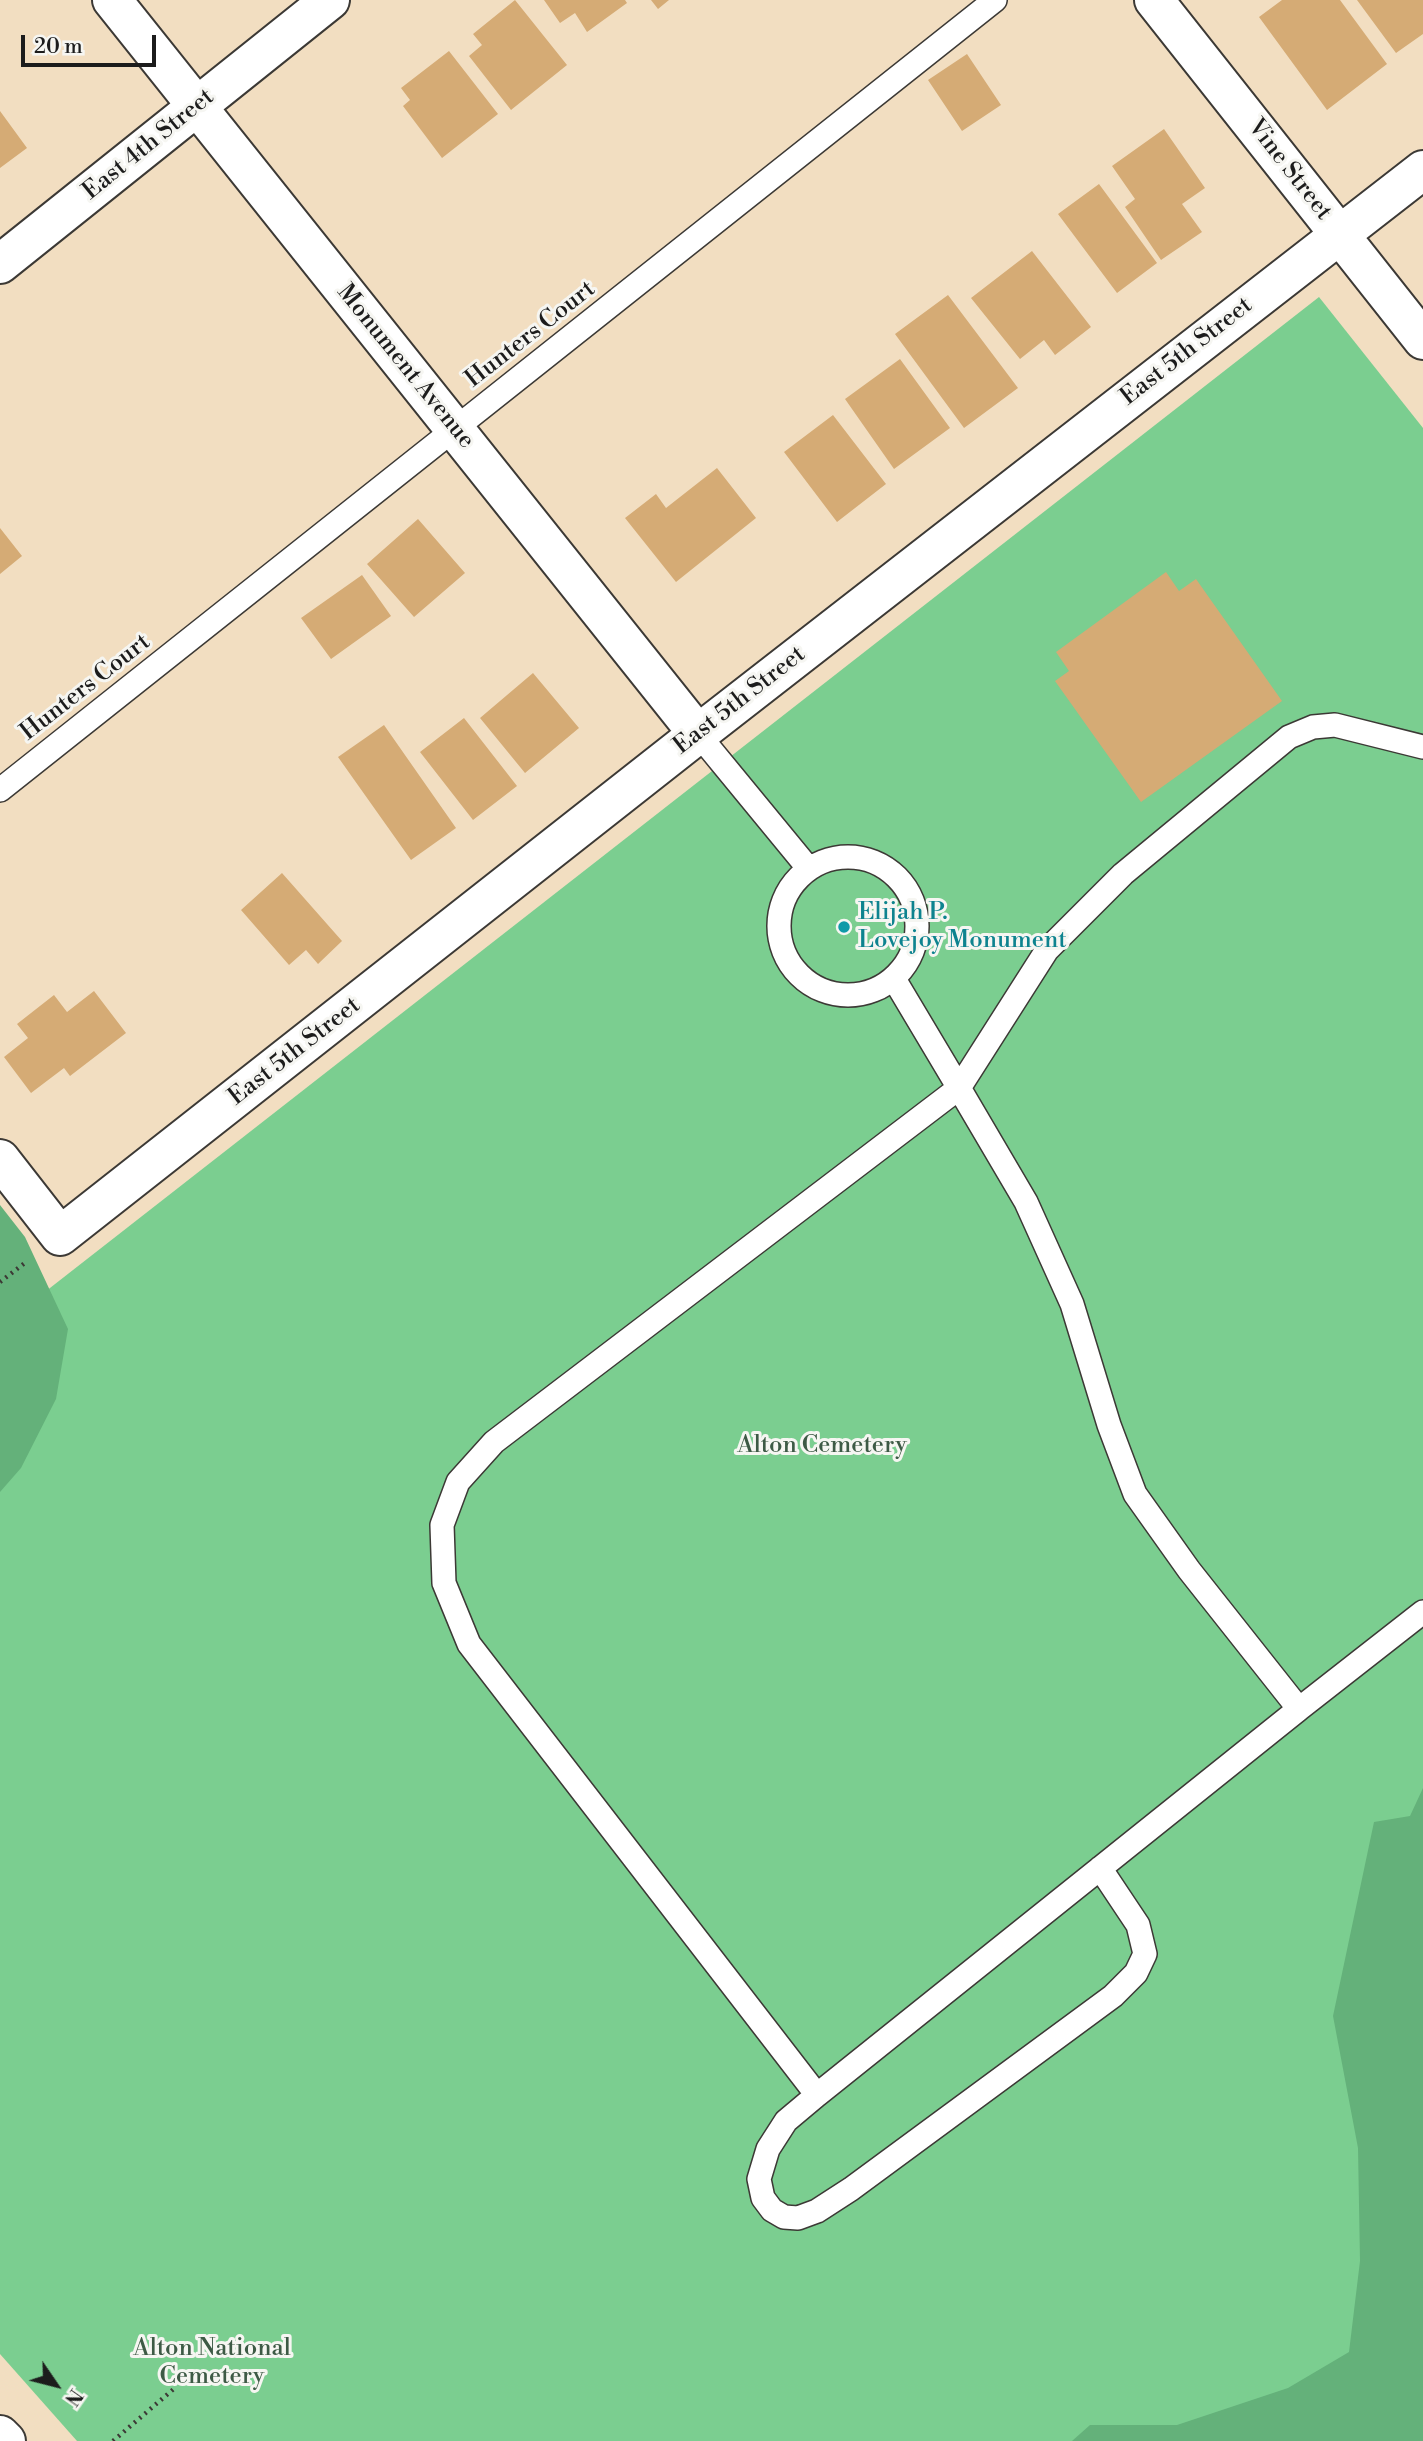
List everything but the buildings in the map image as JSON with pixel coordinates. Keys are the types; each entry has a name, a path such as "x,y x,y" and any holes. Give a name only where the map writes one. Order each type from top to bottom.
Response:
{"street":[{"name":"Monument Avenue","path":"112,0 698,734"},
{"name":"East 4th Street","path":"0,264 330,0"},
{"name":"Vine Street","path":"1154,0 1423,340"},
{"name":"East 5th Street","path":"0,1159 60,1236 698,734 1423,170"},
{"path":"0,2435 6,2441"}],"lane":[{"name":"Hunters Court","path":"0,790 995,0"},
{"path":"817,2095 469,1644 444,1583 442,1525 458,1482 494,1442 959,1088 1047,950 1123,874 1289,737 1312,726 1335,725 1423,747"},
{"path":"698,734 809,869"},
{"path":"852,857 875,862 895,874 909,893 917,915 916,938 908,961 894,979 875,990 853,996 830,994 810,984 793,969 783,950 779,927 782,905 792,885 809,869 828,859 852,857"},
{"path":"894,979 1026,1202 1072,1304 1109,1425 1135,1494 1189,1570 1299,1709"},
{"path":"1100,1868 1138,1925 1145,1954 1136,1973 1113,1997 851,2189 817,2210 798,2218 784,2217 772,2210 763,2198 759,2179 768,2149 786,2121 1100,1868 1423,1612"}],"path":[{"path":"113,2441 176,2387"}],"green space":[{"name":"Alton Cemetery","path":"1319,297 1423,428 1423,2331 1267,2441 77,2441 0,2354 0,1327"},
{"path":"0,1205 25,1237 68,1329 56,1399 21,1468 0,1492"},
{"path":"1423,1788 1423,2441 1072,2441 1090,2425 1177,2425 1288,2388 1349,2352 1360,2261 1358,2148 1333,2016 1374,1822 1410,1816"}],"place":[{"name":"Elijah P. Lovejoy Monument","path":"844,927"}],"park label":[{"name":"Alton National Cemetery","path":"212,2363"}]}
